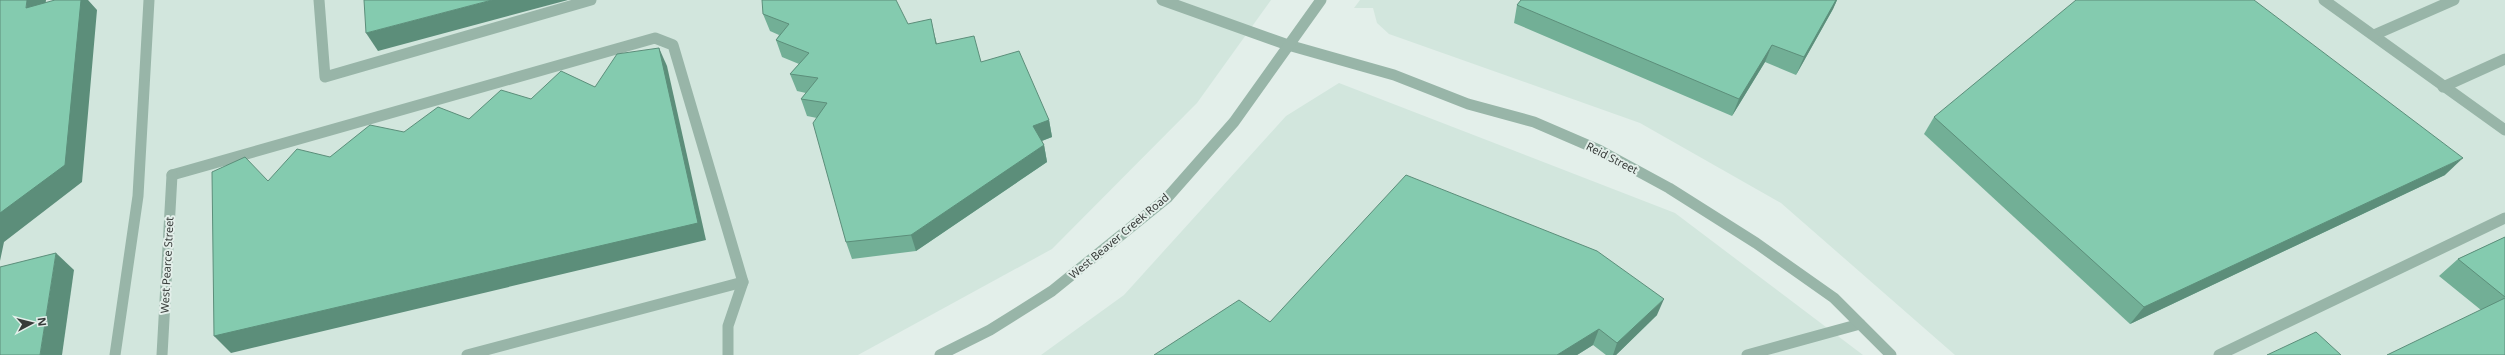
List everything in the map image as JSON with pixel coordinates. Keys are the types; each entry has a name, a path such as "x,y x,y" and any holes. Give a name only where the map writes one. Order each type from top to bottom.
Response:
{"street":[{"path":"115,355 138,196 149,0"},
{"path":"319,0 324,77 591,0"},
{"name":"Reid Street","path":"1162,0 1288,45 1394,75 1468,104 1534,122 1599,150 1669,188 1756,243 1834,298 1891,355"},
{"name":"West Beaver Creek Road","path":"940,355 990,330 1052,292 1166,198 1234,122 1321,0"},
{"path":"2324,0 2374,35 2443,87 2505,130"},
{"path":"2374,35 2454,0"},
{"name":"West Pearce Street","path":"162,355 172,175 655,38 673,45 743,282"},
{"path":"2443,87 2505,59"},
{"path":"2219,355 2505,218"},
{"path":"466,355 743,282"},
{"path":"728,355 728,326 743,282"},
{"path":"1747,355 1860,324"}],"shaded area":[{"path":"0,0 1271,0 1197,103 1052,249 858,355 0,355"},
{"path":"1360,0 2505,0 2505,355 1955,355 1781,203 1640,123 1389,34 1377,23 1373,8 1354,8"},
{"path":"1339,83 1675,213 1863,355 1041,355 1124,295 1286,116"}],"building":[{"path":"0,0 27,0 26,8 55,0 81,0 65,165 0,213"},
{"path":"364,0 492,0 366,33"},
{"path":"762,0 896,0 908,24 931,19 936,44 974,36 981,62 1019,51 1049,120 1033,126 1044,145 911,235 846,242 813,123 827,103 801,99 818,78 790,74 809,53 776,40 789,24 763,14"},
{"path":"1521,0 1836,0 1804,57 1772,45 1739,99 1517,5"},
{"path":"2076,0 2254,0 2463,158 2144,307 1934,117"},
{"path":"659,48 698,223 214,336 212,172 245,157 268,181 297,149 330,157 370,125 404,132 438,107 469,119 501,90 531,99 561,71 595,87 617,54"},
{"path":"1406,175 1597,251 1664,299 1617,343 1599,329 1557,355 1154,355 1239,300 1270,322"},
{"path":"2505,237 2505,297 2458,259"},
{"path":"56,253 40,355 0,355 0,267"},
{"path":"2505,298 2505,355 2387,355"},
{"path":"2316,332 2341,355 2267,355"}]}
